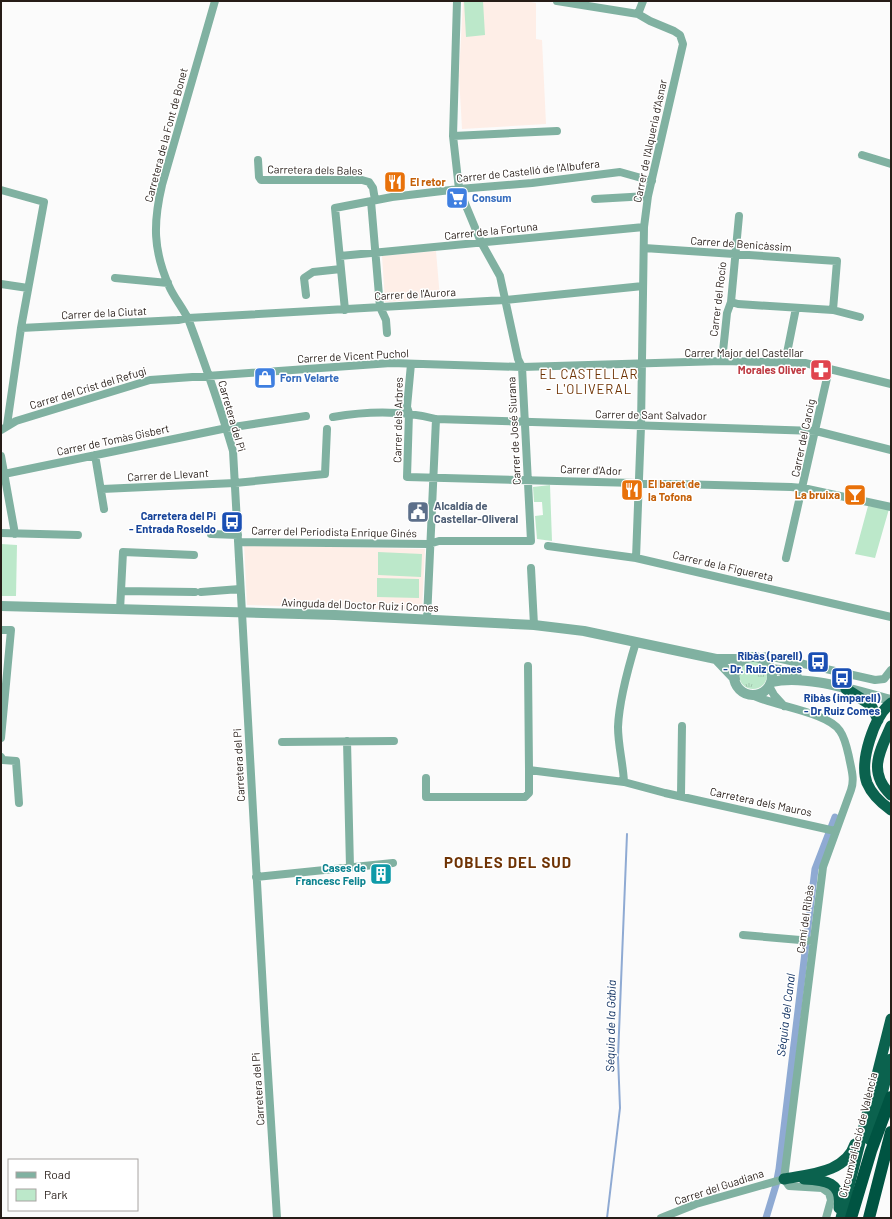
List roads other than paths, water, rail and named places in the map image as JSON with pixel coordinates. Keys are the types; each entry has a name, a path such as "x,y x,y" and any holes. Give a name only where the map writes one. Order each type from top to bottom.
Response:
{"highway":[{"path":"846,689 871,705 878,720"},
{"path":"891,702 885,708 878,720 864,757 866,782 878,801 891,810"},
{"path":"889,731 877,758 879,779 891,795"},
{"path":"841,1218 891,1020"},
{"name":"Circumval·lació de València","path":"851,1218 891,1059"},
{"path":"784,1179 834,1168 848,1158 854,1149 877,1075"},
{"path":"851,1218 871,1151 891,1097"},
{"path":"869,1218 891,1132"},
{"path":"784,1179 821,1180 832,1185 837,1189 840,1196 837,1218"}],"street":[{"name":"Carretera de la Font de Bonet","path":"188,318 168,282 155,240 158,200 215,1"},
{"name":"Carrer de José Siurana","path":"429,544 439,541 531,541 522,367 518,359 500,276 481,242 458,189 453,136 457,1"},
{"name":"Carrer de l'Alqueria d'Asnar","path":"557,1 638,14 674,31 680,35 683,44 648,196 644,227 642,426 638,483 636,558"},
{"path":"638,14 643,1"},
{"path":"453,136 557,131"},
{"path":"862,155 891,164"},
{"name":"Carretera dels Bales","path":"258,160 259,177 261,180 362,180 369,182 373,188 375,254 380,307 386,320 388,333"},
{"name":"Carrer de Castelló de l'Albufera","path":"340,256 335,208 458,189 532,183 620,172 652,181"},
{"path":"1,190 44,202 4,428"},
{"path":"595,199 648,196"},
{"name":"Carrer del Rocío","path":"722,362 727,313 731,302 739,216"},
{"name":"Carrer de la Fortuna","path":"340,256 375,254 481,242 644,227"},
{"name":"Carrer de Benicàssim","path":"644,248 837,261 833,310"},
{"path":"340,256 345,310"},
{"path":"306,295 304,278 313,272 341,269"},
{"path":"115,278 168,282"},
{"path":"1,284 28,288"},
{"name":"Carrer de l'Aurora","path":"188,318 505,300 643,286"},
{"path":"731,302 738,304 833,310 860,317"},
{"path":"785,363 796,308"},
{"name":"Carrer de la Ciutat","path":"21,328 178,320 188,318"},
{"name":"Carretera del Pi","path":"188,318 209,375 233,450 239,538 240,589 256,877 277,1218"},
{"name":"Carrer de Vicent Puchol","path":"209,375 391,363 522,367"},
{"name":"Carrer Major del Castellar","path":"522,367 643,363 805,363 891,384"},
{"name":"Carrer dels Arbres","path":"407,477 409,413 407,407 411,364"},
{"name":"Carrer del Caroig","path":"786,558 816,432 829,369"},
{"name":"Carrer del Crist del Refugi","path":"4,428 150,380 209,375"},
{"path":"1,390 10,391"},
{"name":"Carrer de Sant Salvador","path":"333,417 358,413 409,413 436,419 816,432 891,450"},
{"name":"Carrer de Tomàs Gisbert","path":"4,474 227,428 306,416"},
{"path":"427,619 432,477 436,419"},
{"name":"Carrer de Llevant","path":"102,489 235,483 325,474 327,429"},
{"path":"95,455 102,489 104,509"},
{"path":"1,456 15,534"},
{"name":"Carrer d'Ador","path":"407,477 803,488 891,507"},
{"path":"1,533 78,535"},
{"name":"Carrer del Periodista Enrique Ginés","path":"211,534 239,538 429,544"},
{"name":"Carrer de la Figuereta","path":"548,546 636,558 891,617"},
{"path":"120,610 123,552 194,555"},
{"path":"531,568 534,625"},
{"path":"121,591 198,592 240,589"},
{"name":"Avinguda del Doctor Ruiz i Comes","path":"1,606 242,614 335,615 534,625 584,631 716,659 750,658"},
{"path":"1,630 11,630 1,738"},
{"path":"624,782 619,746 618,725 628,666 636,642"},
{"path":"734,678 738,665 750,658 768,656 874,680 884,679 891,670"},
{"path":"750,658 764,661 770,669 770,684 774,695 784,706"},
{"path":"716,659 734,678 738,688 752,695 761,693 770,684 785,678 846,689 891,702"},
{"path":"770,669 788,664 801,663"},
{"path":"797,676 793,670 794,666 801,663"},
{"path":"426,778 426,797 525,797 528,793 530,770 528,666"},
{"path":"770,669 780,670 806,681"},
{"name":"Camí del Ribàs","path":"752,695 819,716 829,721 839,729 845,741 853,784 831,829 823,867 812,942 784,1179"},
{"path":"681,795 682,726"},
{"path":"282,742 394,740"},
{"path":"346,741 350,868"},
{"path":"1,757 3,760 16,761 19,803"},
{"name":"Carretera dels Mauros","path":"530,770 624,782 766,816 831,829"},
{"path":"256,877 393,864"},
{"path":"742,935 812,942"},
{"path":"784,1179 789,1186 822,1188 829,1193 831,1200 826,1218"},
{"name":"Carrer del Guadiana","path":"661,1218 696,1204 771,1181 784,1179"}],"waterway":[{"name":"Séquia del Canal","path":"766,1218 776,1185 779,1169 815,869 835,817"},
{"name":"Séquia de la Gàbia","path":"607,1218 620,1108 618,1057 627,834"}],"place":[{"name":"El retor","path":"395,182"},
{"name":"Consum","path":"457,198"},
{"name":"Morales Oliver","path":"821,370"},
{"name":"Forn Velarte","path":"265,378"},
{"name":"El baret de la Tofona","path":"632,490"},
{"name":"La bruixa","path":"855,495"},
{"name":"Alcaldía de Castellar-Oliveral","path":"418,512"},
{"name":"Carretera del Pi - Entrada Roseldo","path":"232,522"},
{"name":"Ribàs (parell) - Dr. Ruiz Comes","path":"818,662"},
{"name":"Ribàs (imparell) - Dr Ruiz Comes","path":"842,678"},
{"name":"Cases de Francesc Felip","path":"381,874"}],"district":[{"name":"EL CASTELLAR - L'OLIVERAL","path":"589,382"},
{"name":"POBLES DEL SUD","path":"508,863"}]}
